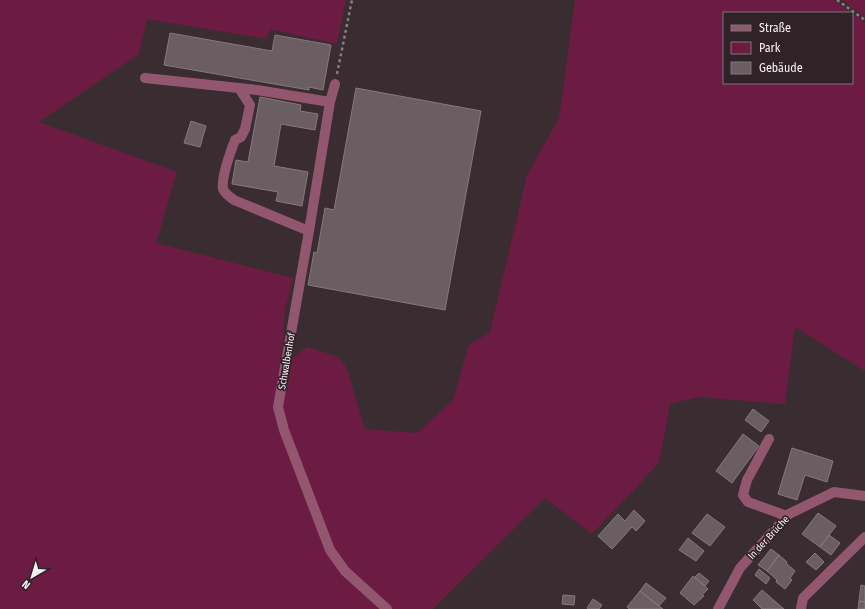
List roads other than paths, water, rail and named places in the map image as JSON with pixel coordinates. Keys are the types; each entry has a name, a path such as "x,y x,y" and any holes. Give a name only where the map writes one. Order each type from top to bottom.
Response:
{"street":[{"path":"145,78 257,90 330,102"},
{"name":"Schwalbenhof","path":"334,84 278,407 284,430 330,550 345,570 387,609"},
{"path":"239,88 250,105 245,129 241,137 235,140 224,179 223,188 226,194 234,200 309,230"},
{"path":"769,439 747,480 743,495 748,502 787,516"},
{"name":"In der Brüche","path":"718,609 740,568 789,514 834,492 865,496"},
{"path":"801,609 803,598 865,537"}]}
